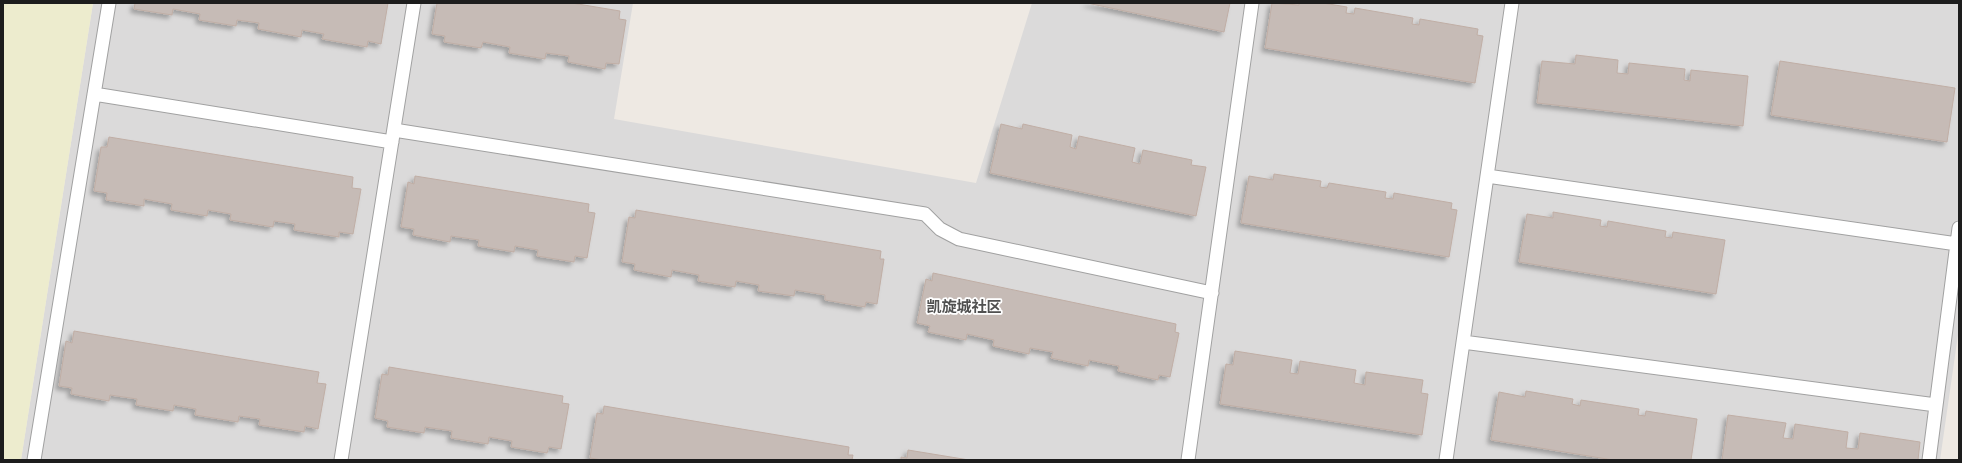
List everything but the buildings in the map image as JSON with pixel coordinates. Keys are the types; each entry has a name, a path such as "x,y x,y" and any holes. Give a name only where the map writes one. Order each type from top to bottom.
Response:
{"lane":[{"path":"34,460 109,3"},
{"path":"341,460 414,3"},
{"path":"1188,460 1252,3"},
{"path":"1446,460 1512,3"},
{"path":"94,94 925,214 940,230 959,239 1212,293"},
{"path":"1487,176 1957,244"},
{"path":"1929,460 1959,228"},
{"path":"1463,342 1936,405"}],"shaded area":[{"path":"93,3 633,3 614,119 976,183 1032,3 1959,3 1959,328 1940,460 21,460"}],"green space":[{"path":"3,3 93,3 21,460 3,460"}],"district":[{"name":"凯旋城社区","path":"964,307"}]}
